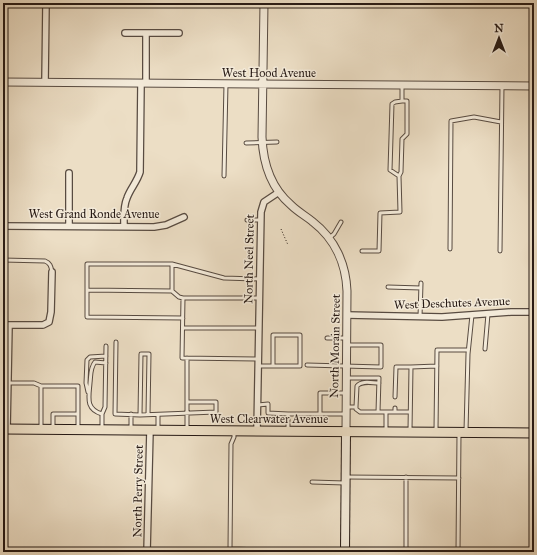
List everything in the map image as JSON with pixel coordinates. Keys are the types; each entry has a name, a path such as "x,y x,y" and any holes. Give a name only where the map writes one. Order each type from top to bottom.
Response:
{"main road":[{"name":"West Clearwater Avenue","path":"5,429 534,433"},
{"name":"North Morain Street","path":"345,552 346,431"}],"street":[{"path":"45,82 46,3"},
{"path":"264,3 262,143 263,155 267,170 279,192"},
{"path":"125,34 179,34"},
{"path":"124,226 125,205 127,198 140,172 146,34"},
{"path":"534,52 534,86"},
{"name":"West Hood Avenue","path":"3,82 534,86"},
{"path":"69,173 69,226"},
{"name":"North Neel Street","path":"257,431 261,212 263,204 279,192"},
{"name":"North Morain Street","path":"279,192 290,205 314,222 329,238 336,248 344,266 347,283 346,431"},
{"name":"West Grand Ronde Avenue","path":"3,226 161,226 184,216"},
{"path":"5,429 6,325 43,325 49,322 51,312 52,272"},
{"name":"West Deschutes Avenue","path":"347,315 420,317 534,312"},
{"name":"North Perry Street","path":"147,552 154,430"}],"lane":[{"path":"224,176 226,84"},
{"path":"402,85 402,101"},
{"path":"500,251 502,86"},
{"path":"362,251 379,251 380,213 400,212 399,176 401,172 402,139 407,134 407,101 395,102 392,104 390,170 399,176"},
{"path":"450,249 451,121 474,117 501,122"},
{"path":"246,143 277,142"},
{"path":"247,220 261,220"},
{"path":"329,238 334,234 341,222"},
{"path":"3,260 45,261 49,263 52,272"},
{"path":"183,318 86,317 87,264 172,264 224,278 260,279"},
{"path":"172,264 172,291"},
{"path":"420,317 421,283"},
{"path":"388,287 421,288"},
{"path":"87,290 172,291 183,298 260,298"},
{"path":"183,298 182,358 259,359"},
{"path":"486,348 488,314"},
{"path":"406,477 406,550 458,551 459,478 468,350 472,315"},
{"path":"183,328 259,328"},
{"path":"259,366 300,366 300,335 273,335 273,365"},
{"path":"307,365 381,367 381,345 347,342 327,338"},
{"path":"116,342 115,414 158,415 216,412 216,402 187,402"},
{"path":"101,430 102,414 105,407 106,346"},
{"path":"436,432 437,350 468,350"},
{"path":"140,414 141,354 149,354 148,415"},
{"path":"102,414 96,412 89,402 86,383 87,360 90,357 106,356"},
{"path":"186,430 187,358"},
{"path":"88,394 92,366 95,362 106,363"},
{"path":"395,397 396,367 437,366"},
{"path":"410,432 411,367"},
{"path":"346,378 379,378 378,412"},
{"path":"379,383 365,382 357,386 356,409 360,412 410,412"},
{"path":"6,386 34,383 41,386 78,386 78,429"},
{"path":"41,386 41,429"},
{"path":"320,414 320,393 346,393"},
{"path":"258,404 268,404 268,414 320,414 356,407"},
{"path":"386,412 386,432"},
{"path":"53,429 53,414 78,414"},
{"path":"131,414 131,430"},
{"path":"288,414 288,431"},
{"path":"154,430 158,415"},
{"path":"234,430 234,437 231,444 230,549 345,552"},
{"path":"312,482 406,477 459,478"}],"path":[{"path":"282,229 288,245"}]}
